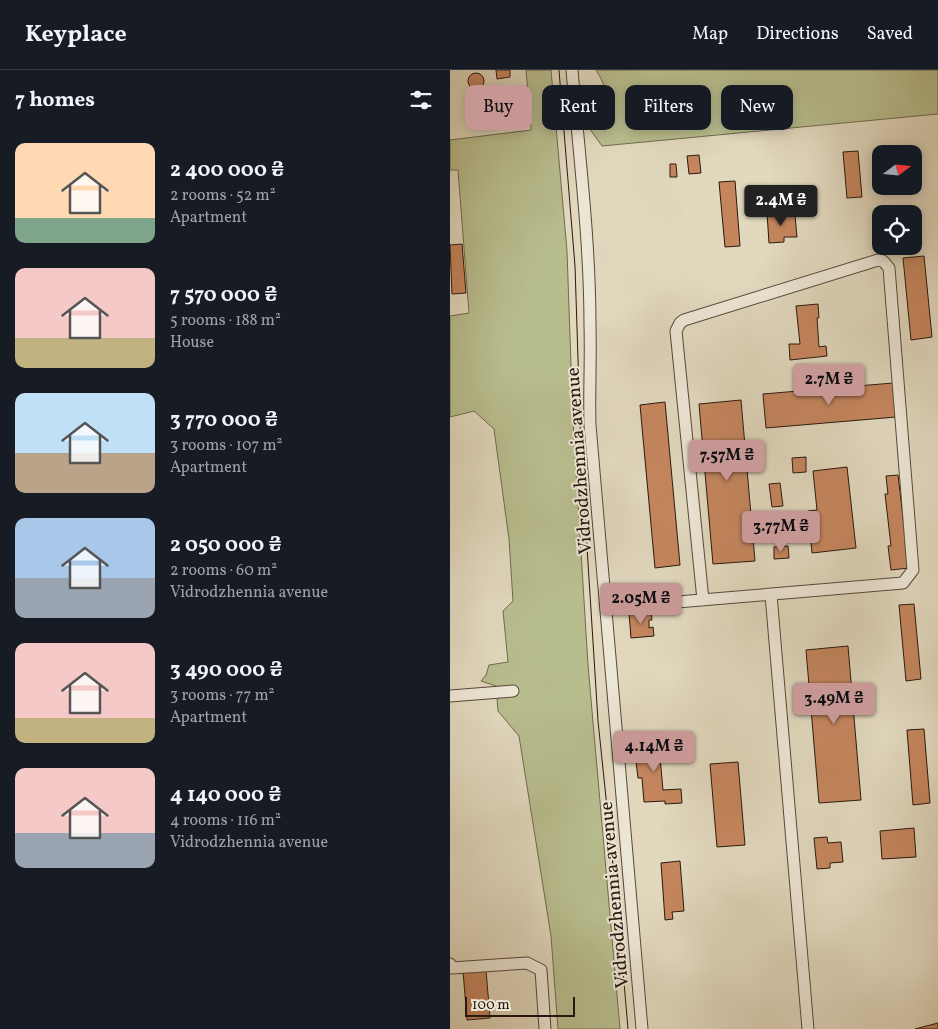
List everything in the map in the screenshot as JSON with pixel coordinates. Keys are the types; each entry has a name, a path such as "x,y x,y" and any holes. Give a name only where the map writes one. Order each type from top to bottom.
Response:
{"street":[{"name":"Vidrodzhennia avenue","path":"572,70 587,249 590,326 588,392 590,425 642,1029"},
{"path":"606,608 771,595 903,582 913,570 889,268 883,261 878,260 684,320 677,327 703,600"},
{"path":"771,595 808,1029"},
{"path":"450,696 513,691"},
{"path":"450,964 452,968 527,963 540,970 545,1029"}],"green space":[{"path":"526,70 551,70 552,85 542,85 542,130 556,130 567,251 573,422 588,665 620,1029 558,1029 551,936 519,736 498,711 497,699 517,690 502,688 481,681 486,675 489,665 508,662 503,611 513,601 509,539 494,429 474,411 450,417 450,316 469,313 458,170 450,170 450,140 532,130 532,85 527,85"},
{"path":"596,70 938,70 938,114 793,128 793,85 721,85 721,130 770,130 602,146 591,130 615,130 615,85 604,85"}],"building":[{"path":"496,70 510,70 510,77 497,79"},
{"path":"476,73 483,78 482,85 470,85 468,81"},
{"path":"858,151 862,197 847,198 843,152"},
{"path":"699,155 701,173 689,174 687,156"},
{"path":"670,164 676,164 677,177 670,177"},
{"path":"735,181 740,246 725,247 719,182"},
{"path":"782,212 782,216 795,215 797,237 784,237 784,242 769,243 767,213"},
{"path":"462,244 466,293 452,294 450,245"},
{"path":"924,256 932,337 911,340 903,258"},
{"path":"818,304 819,347 826,346 827,356 790,360 789,344 800,344 796,306"},
{"path":"893,383 896,417 766,428 763,394"},
{"path":"741,400 755,561 713,564 699,404"},
{"path":"665,402 680,565 655,568 640,405"},
{"path":"806,457 806,472 793,473 792,458"},
{"path":"847,467 856,548 812,553 808,511 817,510 813,471"},
{"path":"898,475 909,568 891,570 888,546 891,546 885,494 888,494 886,476"},
{"path":"780,483 783,506 772,507 769,484"},
{"path":"788,546 789,558 774,559 774,547"},
{"path":"914,604 921,679 906,681 899,605"},
{"path":"651,611 652,620 649,620 649,628 653,627 654,636 631,638 629,613"},
{"path":"848,646 861,800 819,803 806,650"},
{"path":"924,729 930,803 913,805 907,730"},
{"path":"658,734 663,790 681,789 682,803 665,804 665,801 644,802 642,778 638,778 636,762 641,762 639,736"},
{"path":"738,762 745,845 717,847 710,764"},
{"path":"914,828 916,857 882,859 880,831"},
{"path":"827,837 828,843 841,842 843,862 830,863 830,868 817,869 814,838"},
{"path":"680,861 684,911 672,912 673,919 665,920 661,863"},
{"path":"486,970 490,1018 467,1020 463,971"},
{"path":"938,1023 938,1029 915,1029"}],"tram line":[{"path":"559,70 575,266 581,452 598,721 628,1029"}]}
